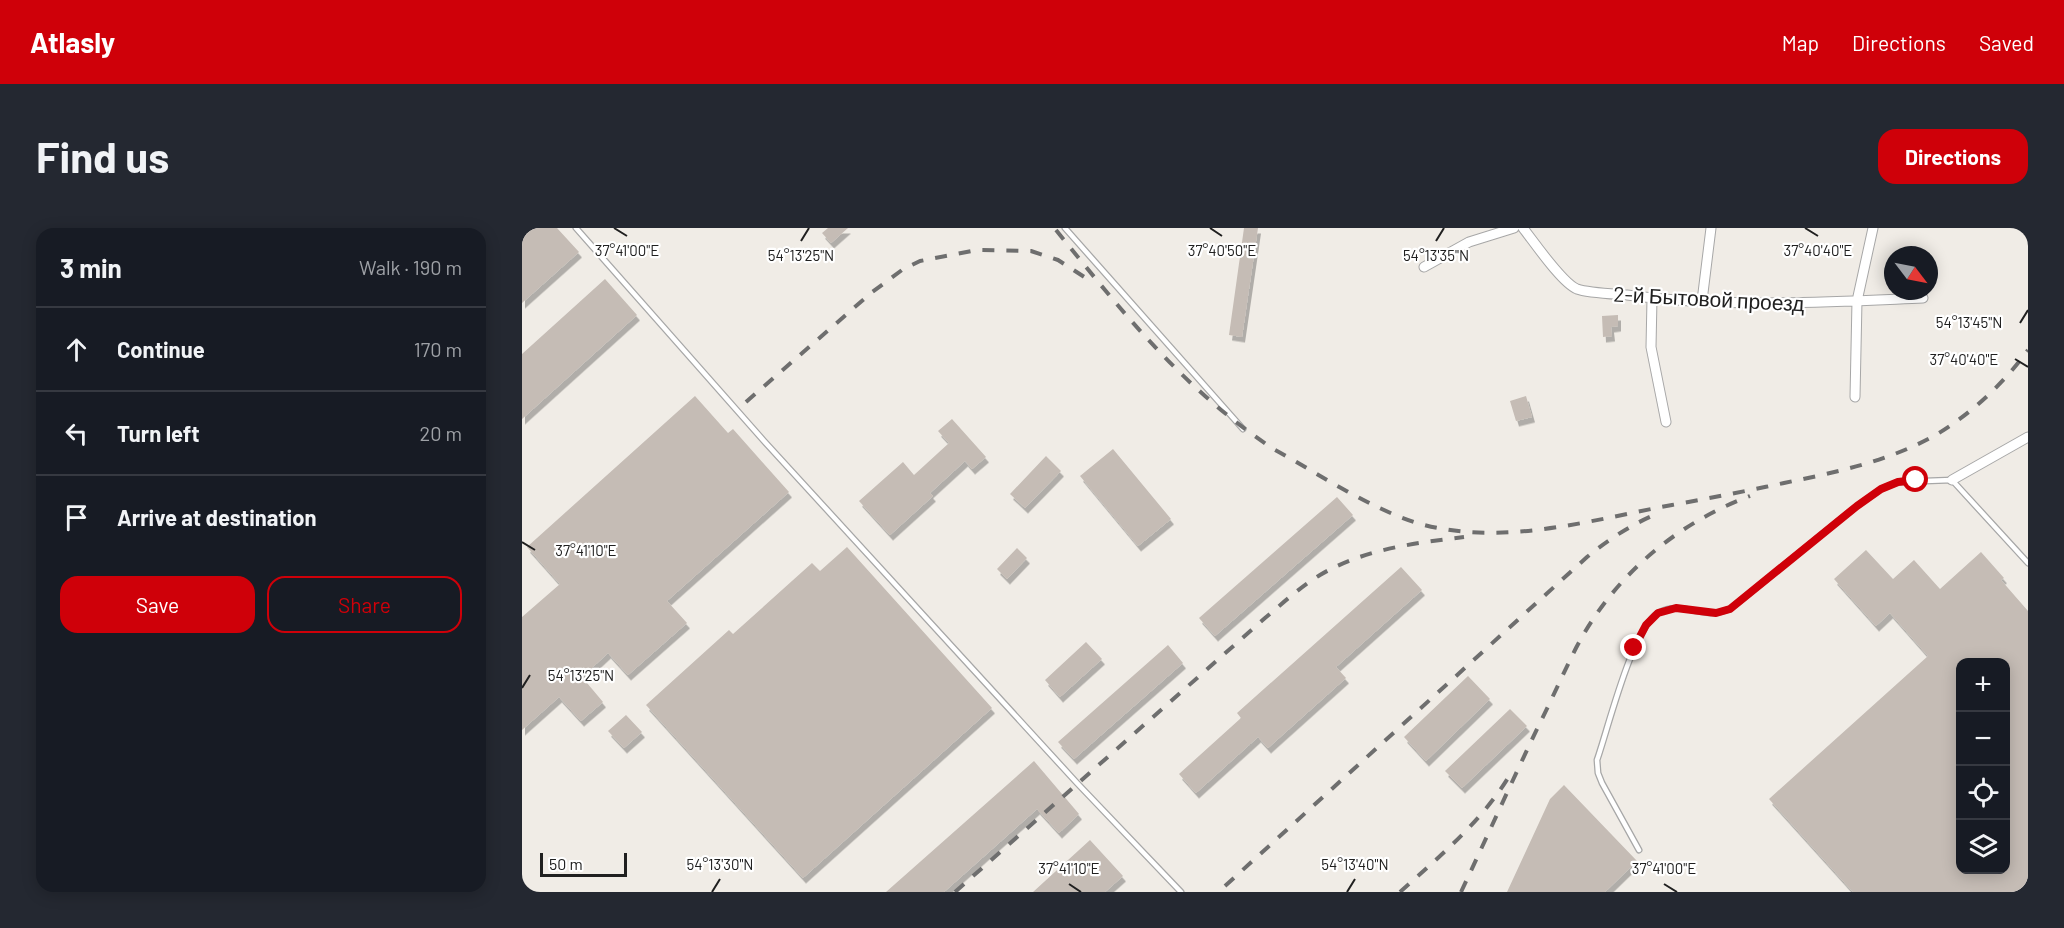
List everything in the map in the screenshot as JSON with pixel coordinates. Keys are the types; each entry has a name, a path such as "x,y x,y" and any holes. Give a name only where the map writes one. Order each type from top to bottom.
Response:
{"street":[{"path":"1424,267 1469,242 1514,228"},
{"name":"2-й Бытовой проезд","path":"1523,228 1555,269 1577,289 1702,301 1788,304 1884,300"},
{"path":"1702,301 1711,228"},
{"path":"1855,398 1857,301 1873,228"},
{"path":"1653,298 1651,347 1666,422"},
{"path":"1952,480 2028,437"}],"lane":[{"path":"576,228 764,441 1077,783 1180,892"},
{"path":"1065,228 1244,429"},
{"path":"1639,850 1602,783 1598,773 1598,760 1634,648 1646,625 1658,613 1676,608 1716,613 1730,609 1857,506 1881,489 1898,482 1952,480 2028,562"}],"building":[{"path":"522,228 557,228 579,252 522,303"},
{"path":"828,228 848,228 831,243 822,233"},
{"path":"1244,228 1258,228 1242,337 1229,335"},
{"path":"605,279 637,315 522,419 522,354"},
{"path":"1618,315 1618,326 1611,327 1612,336 1603,337 1602,316"},
{"path":"695,396 728,433 733,429 789,492 667,601 687,623 628,675 608,653 582,677 603,702 581,721 559,697 522,730 522,617 560,584 527,547"},
{"path":"1526,396 1532,417 1516,421 1510,401"},
{"path":"952,419 986,457 972,469 965,461 930,493 933,496 890,535 859,501 903,462 914,475 949,443 938,431"},
{"path":"1113,449 1171,519 1138,546 1080,476"},
{"path":"1046,456 1061,471 1025,508 1010,494"},
{"path":"1337,497 1353,515 1215,636 1199,618"},
{"path":"847,547 992,708 803,878 646,705 729,630 733,634 812,563 820,571"},
{"path":"1017,548 1027,558 1007,579 997,569"},
{"path":"1866,550 1893,579 1914,560 1940,589 1981,552 2004,578 2001,580 2028,611 2028,892 1853,892 1769,799 1928,656 1890,613 1876,626 1834,579"},
{"path":"1401,567 1422,590 1336,667 1346,678 1268,748 1258,737 1196,793 1179,774 1241,718 1237,713"},
{"path":"1086,642 1102,659 1060,697 1045,680"},
{"path":"1168,645 1183,663 1074,759 1058,742"},
{"path":"1468,676 1490,699 1426,761 1404,737"},
{"path":"1510,709 1527,726 1462,788 1445,771"},
{"path":"626,715 642,732 624,748 608,731"},
{"path":"1034,761 1079,814 1059,833 1037,809 944,892 886,892"},
{"path":"1564,785 1637,861 1605,892 1507,892 1550,799"},
{"path":"1090,840 1123,876 1105,892 1033,892"}],"railway":[{"path":"1056,230 1157,349 1212,402 1242,427 1275,450 1334,484 1397,516 1438,528 1467,532 1526,531 1585,522 1804,479 1883,458 1921,443 1964,416 1999,385 2028,350"},
{"path":"746,402 871,293 902,270 920,261 977,250 1031,251 1058,260 1092,282"},
{"path":"1461,892 1576,648 1608,598 1649,556 1672,538 1696,522 1750,496"},
{"path":"1225,886 1587,557 1621,532 1659,513"},
{"path":"955,892 1265,618 1320,575 1354,559 1390,548 1464,537"},
{"path":"1400,892 1472,825 1508,778"}],"route":[{"path":"1634,648 1646,625 1658,613 1676,608 1716,613 1730,609 1881,489 1898,482 1916,480"}]}
